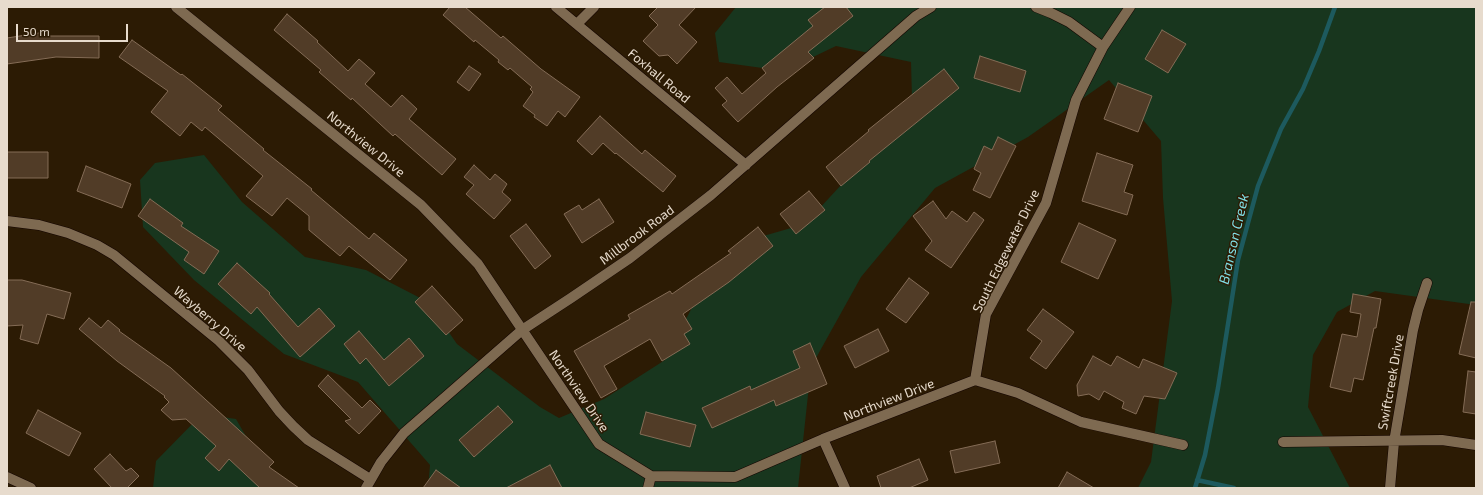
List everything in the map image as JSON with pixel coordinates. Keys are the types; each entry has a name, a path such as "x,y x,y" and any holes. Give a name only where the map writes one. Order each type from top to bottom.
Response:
{"street":[{"name":"Northview Drive","path":"176,7 421,205 478,264 599,444 651,476 735,477 823,439 975,380"},
{"name":"Foxhall Road","path":"556,7 746,165"},
{"path":"577,24 594,7"},
{"name":"Millbrook Road","path":"368,484 381,462 404,433 522,330 630,258 711,195 916,16 931,7"},
{"path":"1036,7 1069,22 1103,46"},
{"name":"South Edgewater Drive","path":"975,380 986,314 1046,204 1076,100 1103,46 1130,7"},
{"name":"Wayberry Drive","path":"7,221 39,225 68,233 96,245 114,255 219,341 248,370 279,411 308,440 368,484"},
{"name":"Swiftcreek Drive","path":"1390,488 1394,442 1413,330 1427,283"},
{"path":"975,380 1018,393 1081,422 1183,445"},
{"path":"823,439 844,488"},
{"path":"1283,442 1394,442 1442,440 1476,444"},
{"path":"648,488 651,476"},
{"path":"7,478 31,488"}],"green space":[{"path":"736,7 1476,7 1476,305 1375,291 1337,312 1313,355 1308,407 1350,488 1138,488 1151,462 1172,301 1163,198 1161,141 1109,80 1028,137 935,188 861,277 811,367 798,488 428,488 430,465 358,382 284,354 194,280 143,227 140,180 155,163 204,155 242,202 305,257 366,270 428,302 457,344 540,407 559,418 604,399 665,360 702,288 739,243 805,224 866,158 912,99 911,62 836,46 784,71 719,62 715,33"},
{"path":"202,414 236,419 273,483 273,488 153,488 156,461"}],"building":[{"path":"450,7 465,7 501,38 503,36 541,69 580,97 565,117 558,111 547,126 534,117 535,115 523,106 533,92 530,89 532,87 510,68 508,70 498,62 499,60 475,40 474,42 443,15"},
{"path":"658,7 696,7 679,25 697,42 677,64 668,55 659,56 643,41 658,25 649,16"},
{"path":"825,7 846,7 853,16 808,52 814,58 777,87 738,122 722,105 727,101 715,88 727,77 742,94 766,73 762,68 813,26 808,20"},
{"path":"287,14 318,41 317,42 348,71 359,59 375,73 365,84 391,107 402,95 417,109 409,119 456,159 442,175 395,134 393,136 352,98 351,100 319,72 321,70 274,30"},
{"path":"1162,30 1186,44 1168,73 1145,59"},
{"path":"45,32 46,36 99,36 99,58 56,57 7,64 7,38"},
{"path":"132,40 181,75 182,74 222,106 218,110 369,239 374,233 407,260 390,280 349,246 340,256 309,230 309,216 287,198 272,216 246,196 263,176 205,127 202,131 191,122 180,136 151,112 168,91 119,57"},
{"path":"980,56 1026,71 1020,92 974,78"},
{"path":"469,66 481,74 469,91 457,82"},
{"path":"944,69 959,88 869,161 870,162 841,186 826,167 869,131 868,130"},
{"path":"1118,83 1152,96 1138,132 1104,119"},
{"path":"600,116 642,154 645,150 676,176 663,192 603,143 592,155 577,141"},
{"path":"998,137 1016,146 990,198 973,190 981,173 974,169 984,146 992,150"},
{"path":"7,152 48,152 48,178 7,178"},
{"path":"1097,153 1133,165 1124,192 1133,195 1127,215 1082,201"},
{"path":"474,165 490,180 495,174 507,184 502,192 511,200 494,219 466,194 474,185 464,177"},
{"path":"86,166 131,184 122,208 77,191"},
{"path":"809,191 825,210 796,234 780,214"},
{"path":"150,199 183,223 181,226 219,251 204,274 184,260 189,252 138,216"},
{"path":"599,199 614,222 582,243 564,214 579,205 582,210"},
{"path":"933,201 946,219 952,211 967,222 974,212 984,220 951,268 925,250 932,241 913,216"},
{"path":"1079,223 1116,240 1098,279 1061,262"},
{"path":"526,224 551,256 535,269 510,236"},
{"path":"758,227 773,246 729,282 683,314 692,329 684,334 690,344 662,361 650,339 604,366 617,389 601,398 574,351 630,319 628,315 670,291 672,294 731,253 728,251"},
{"path":"237,263 270,293 269,294 298,327 319,308 335,326 300,357 257,307 251,314 218,284"},
{"path":"909,278 929,293 906,323 886,309"},
{"path":"7,280 22,280 71,293 64,319 47,314 38,344 20,339 23,325 7,326"},
{"path":"432,286 463,320 446,335 415,302"},
{"path":"1353,294 1381,299 1376,328 1374,328 1363,380 1354,378 1351,392 1330,387 1342,334 1357,337 1361,314 1350,312"},
{"path":"1471,302 1476,302 1476,358 1459,354"},
{"path":"1043,309 1074,332 1046,369 1030,358 1042,341 1027,330"},
{"path":"89,318 101,328 108,320 120,330 119,331 171,368 274,462 269,467 299,488 260,488 229,459 219,471 205,458 216,446 186,419 172,420 161,410 169,402 164,397 165,396 117,361 79,329"},
{"path":"878,329 889,351 855,368 844,346"},
{"path":"359,331 384,360 409,338 424,356 389,386 366,358 360,364 344,344"},
{"path":"810,343 827,384 776,406 774,400 712,428 702,408 750,386 751,390 800,368 793,351"},
{"path":"1093,356 1111,366 1117,356 1139,368 1143,359 1177,373 1165,399 1144,396 1136,414 1122,408 1124,402 1104,391 1099,400 1089,394 1078,396 1077,385"},
{"path":"1468,371 1476,372 1476,414 1463,412"},
{"path":"328,375 362,408 370,400 381,411 359,434 345,421 351,419 318,386"},
{"path":"498,406 513,422 474,457 459,440"},
{"path":"38,410 81,433 69,456 26,433"},
{"path":"646,412 696,425 690,447 640,434"},
{"path":"995,441 1000,463 955,473 950,451"},
{"path":"110,454 126,471 131,468 139,476 127,488 112,488 94,469"},
{"path":"919,459 928,480 909,488 881,488 877,476"},
{"path":"550,465 562,488 506,488"},
{"path":"436,470 461,488 423,488"},
{"path":"1067,472 1094,488 1058,488"}],"waterway":[{"name":"Branson Creek","path":"1195,488 1205,455 1218,388 1238,260 1258,186 1281,129 1303,89 1335,7"},
{"path":"1197,480 1234,488"}]}
